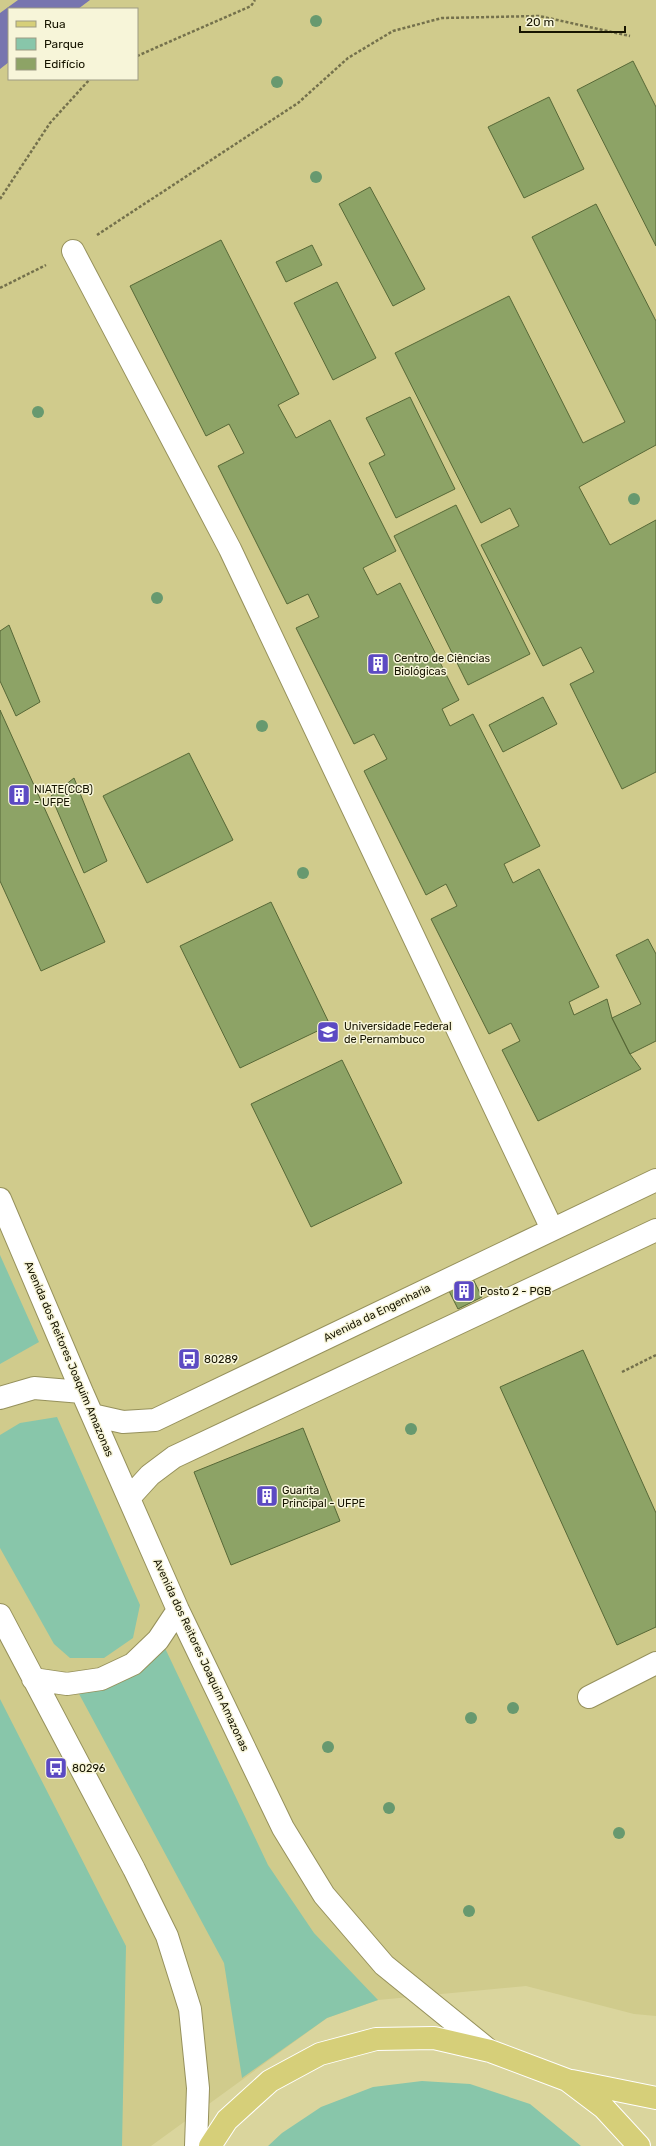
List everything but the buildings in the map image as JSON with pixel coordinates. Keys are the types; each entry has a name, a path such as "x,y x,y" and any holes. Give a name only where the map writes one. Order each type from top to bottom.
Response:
{"main road":[{"path":"210,2146 227,2120 270,2081 320,2054 376,2039 434,2038 490,2051 567,2080 656,2098"},
{"path":"567,2080 604,2108 639,2146"}],"street":[{"path":"73,251 230,549 552,1229"},
{"name":"Avenida da Engenharia","path":"92,1415 123,1422 155,1420 656,1180"},
{"name":"Avenida dos Reitores Joaquim Amazonas","path":"0,1199 82,1392 130,1498 178,1610 283,1828 324,1895 384,1965 490,2051"},
{"path":"130,1498 150,1475 174,1457 656,1230"},
{"path":"0,1398 34,1388 82,1392"},
{"path":"33,1679 67,1684 101,1679 132,1664 158,1640 178,1610"},
{"path":"0,1615 134,1869 167,1936 190,2009 198,2088 196,2146"},
{"path":"589,1697 656,1663"}],"path":[{"path":"138,56 251,6 256,0"},
{"path":"0,288 73,251 298,103 348,58 393,31 442,18 539,16 630,36"},
{"path":"0,199 50,123 89,80"},
{"path":"622,1372 656,1355"}],"shaded area":[{"name":"Universidade Federal de Pernambuco","path":"0,0 656,0 656,2016 634,2014 526,1986 378,2000 327,2018 151,2146 0,2146"},
{"path":"18,0 90,0 79,8 8,8 8,63 0,69 0,13"}],"green space":[{"path":"0,1255 39,1342 0,1364"},
{"path":"57,1417 140,1605 133,1638 104,1658 70,1658 54,1644 0,1548 0,1435 20,1423"},
{"path":"164,1646 268,1865 314,1933 378,2000 327,2018 242,2078 224,1963 78,1692"},
{"path":"0,1699 126,1946 122,2146 0,2146"},
{"path":"422,2081 470,2084 530,2104 581,2146 268,2146 282,2133 321,2107 373,2087"}],"place":[{"name":"Centro de Ciências Biológicas","path":"378,664"},
{"name":"NIATE(CCB) - UFPE","path":"19,795"},
{"name":"Universidade Federal de Pernambuco","path":"328,1032"},
{"name":"Posto 2 - PGB","path":"464,1291"},
{"name":"80289","path":"189,1359"},
{"name":"Guarita Principal - UFPE","path":"267,1496"},
{"name":"80296","path":"56,1768"}]}
